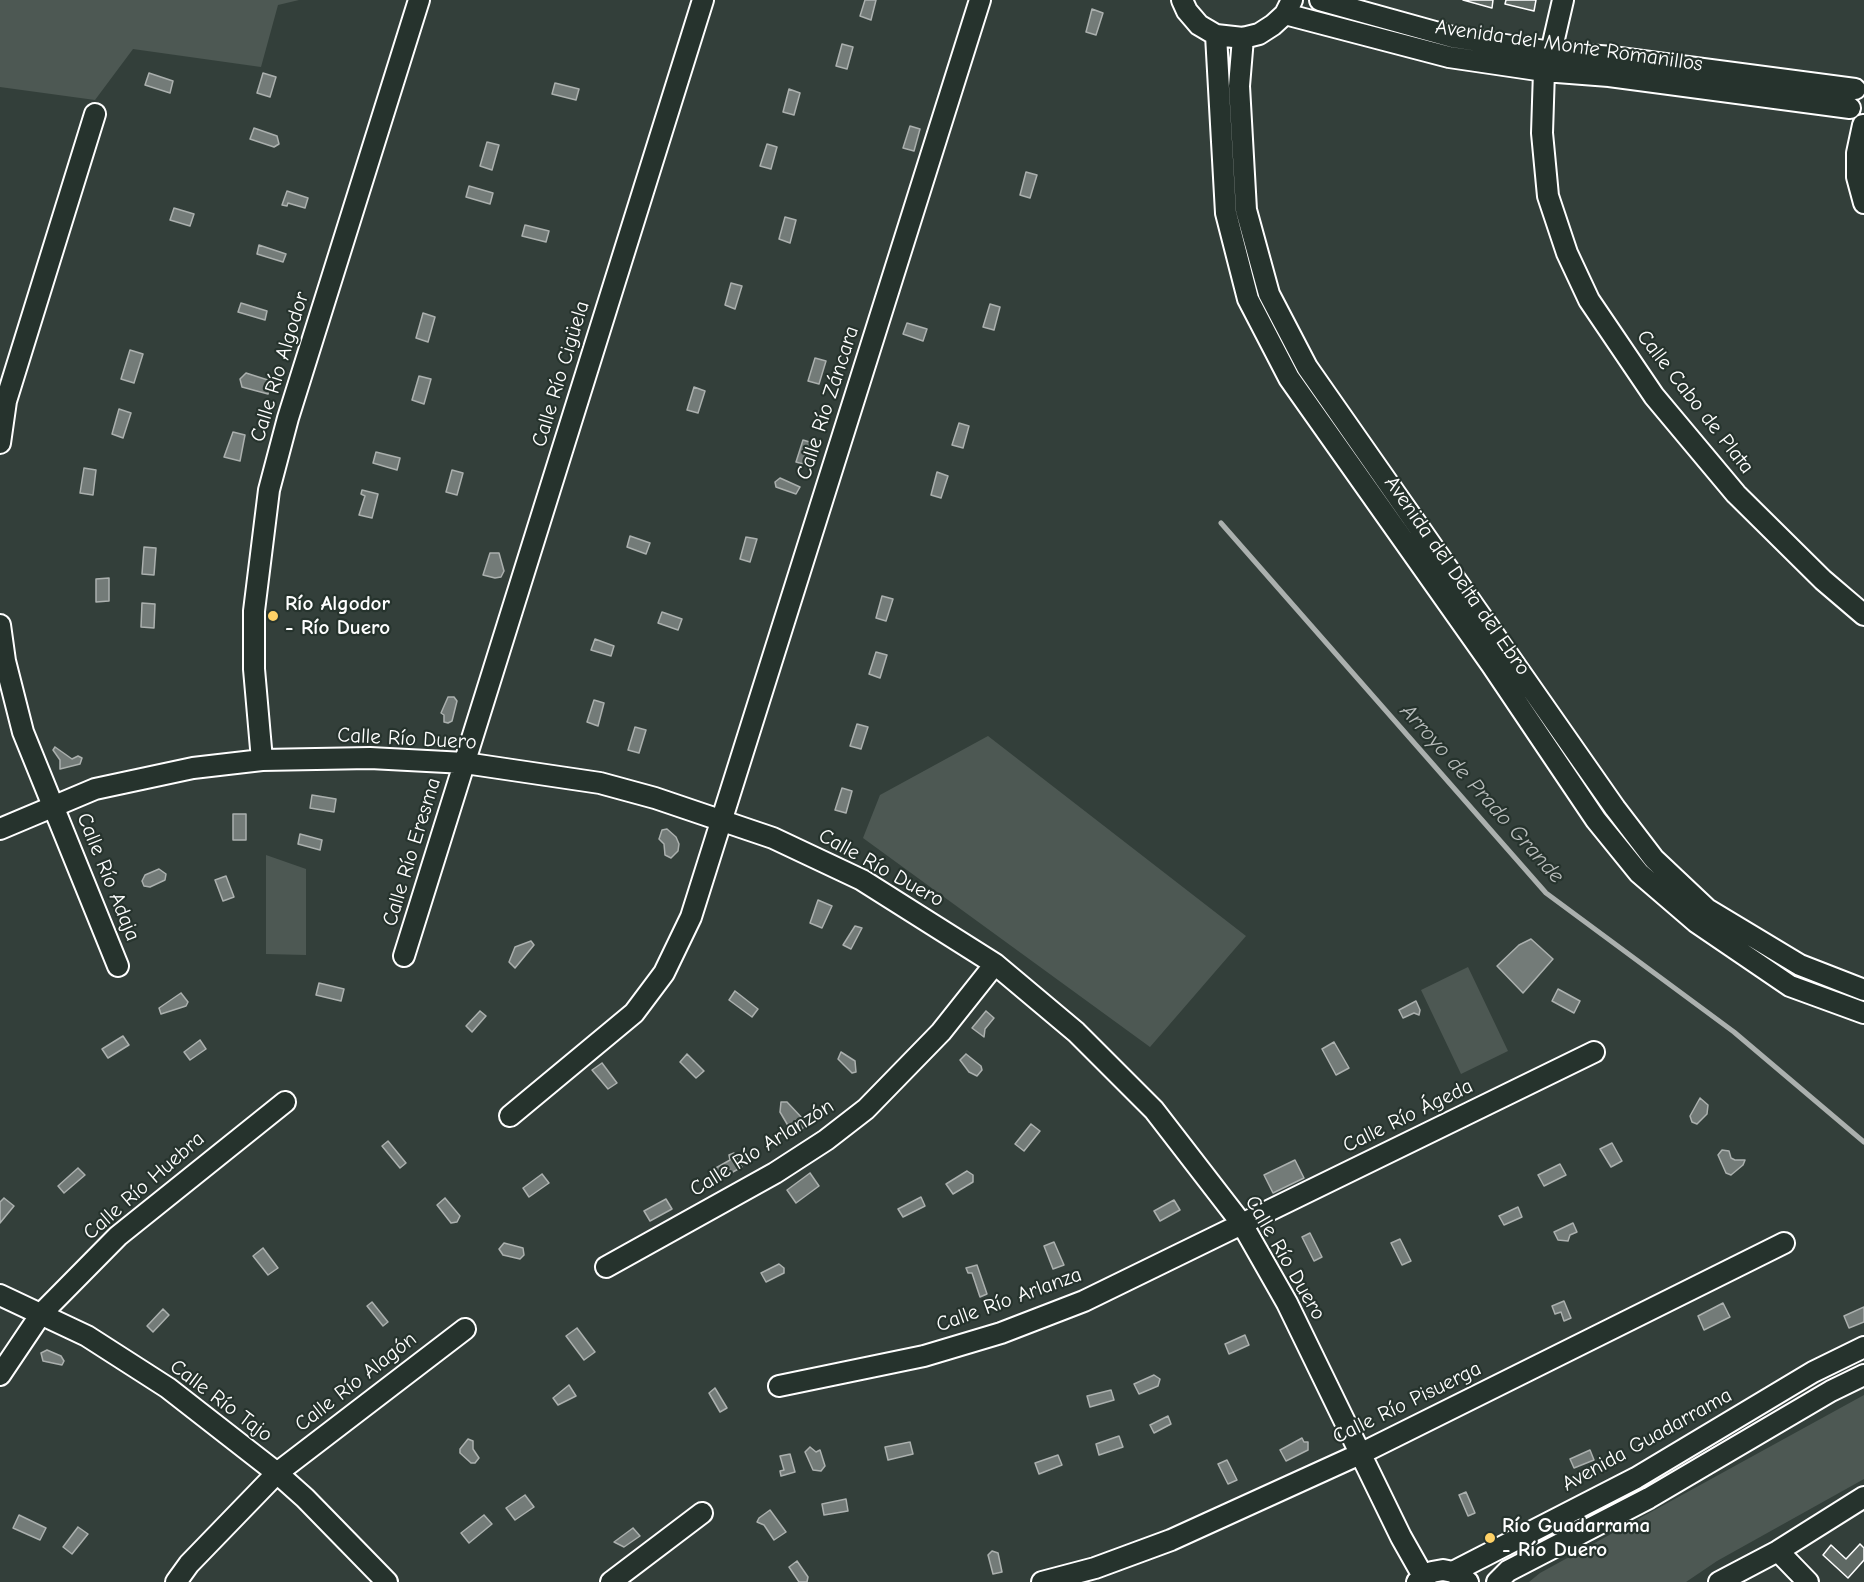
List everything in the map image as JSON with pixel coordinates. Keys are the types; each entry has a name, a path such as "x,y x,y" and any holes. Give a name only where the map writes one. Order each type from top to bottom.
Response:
{"street":[{"name":"Calle Río Algodor","path":"262,760 254,669 254,611 269,490 288,418 419,0"},
{"name":"Calle Río Cigüela","path":"465,763 703,0"},
{"name":"Calle Río Záncara","path":"510,1116 634,1013 664,973 691,917 980,0"},
{"path":"1182,0 1187,11 1199,25 1216,34 1243,38 1259,34 1273,26 1288,7"},
{"name":"Avenida del Monte Romanillos","path":"1320,0 1453,37 1551,52 1612,57 1856,93"},
{"path":"1551,52 1563,0"},
{"name":"Avenida del Monte Romanillos","path":"1288,7 1449,57 1544,71 1856,93"},
{"name":"Avenida del Delta del Ebro","path":"1216,34 1226,213 1248,299 1289,378 1491,664 1596,820 1639,873 1696,922 1790,986 1864,1013"},
{"name":"Avenida del Delta del Ebro","path":"1243,38 1239,86 1246,210 1269,294 1306,367 1615,808 1654,859 1707,909 1800,965 1864,990"},
{"name":"Calle Cabo de Plata","path":"1544,71 1542,134 1548,196 1567,253 1589,300 1654,396 1736,494 1823,580 1864,615"},
{"path":"1856,93 1854,118 1863,125 1857,153 1857,177 1864,203"},
{"path":"0,443 6,401 95,114"},
{"name":"Calle Río Adaja","path":"0,625 5,661 23,732 118,966"},
{"name":"Calle Río Duero","path":"0,829 95,789 193,768 262,760 370,758 465,763 600,783 773,837 862,880 994,964 1076,1032 1154,1110 1242,1224 1287,1303 1420,1579"},
{"name":"Calle Río Eresma","path":"404,956 465,763"},
{"name":"Calle Río Arlanzón","path":"606,1267 775,1173 850,1121 898,1079 934,1040 994,964"},
{"name":"Calle Río Ágeda","path":"1242,1224 1594,1052"},
{"name":"Calle Río Huebra","path":"0,1375 41,1314 118,1236 285,1102"},
{"name":"Calle Río Arlanza","path":"779,1386 924,1356 1001,1333 1084,1301 1242,1224"},
{"name":"Calle Río Pisuerga","path":"1042,1582 1095,1568 1171,1540 1360,1454 1784,1243"},
{"name":"Calle Río Tajo","path":"0,1294 87,1336 168,1388 277,1473 305,1498 387,1582"},
{"name":"Calle Río Alagón","path":"176,1582 189,1564 277,1473 465,1329"},
{"name":"Avenida Guadarrama","path":"1460,1577 1636,1478 1813,1372 1864,1347"},
{"path":"1497,1582 1508,1571 1649,1498 1831,1391 1864,1375"},
{"path":"1719,1582 1778,1551 1864,1497"},
{"path":"611,1582 702,1514"},
{"path":"1778,1551 1808,1582"},
{"path":"1420,1579 1432,1572 1460,1577"}],"shaded area":[{"path":"0,0 299,0 278,5 261,67 133,49 95,100 0,87"},
{"path":"865,0 876,0 871,20 860,16"},
{"path":"1092,9 1103,13 1096,35 1086,32"},
{"path":"842,44 853,47 847,69 836,66"},
{"path":"149,73 173,81 170,93 145,85"},
{"path":"263,73 276,77 270,97 257,93"},
{"path":"555,83 579,89 576,100 552,94"},
{"path":"789,89 800,93 794,115 783,112"},
{"path":"910,126 920,129 914,151 903,148"},
{"path":"254,128 277,136 279,144 274,147 250,139"},
{"path":"487,142 499,145 492,170 480,166"},
{"path":"767,144 777,147 771,169 760,166"},
{"path":"1026,172 1037,175 1030,198 1020,195"},
{"path":"469,186 493,193 490,204 466,197"},
{"path":"287,191 308,198 305,208 288,203 287,206 282,205"},
{"path":"174,208 194,214 190,226 170,220"},
{"path":"785,217 796,220 790,243 779,239"},
{"path":"525,225 549,231 546,242 522,236"},
{"path":"259,245 286,254 283,262 257,254"},
{"path":"731,283 742,286 735,309 725,305"},
{"path":"241,303 267,311 265,320 238,312"},
{"path":"990,304 1000,307 994,330 983,327"},
{"path":"423,313 435,317 428,342 416,338"},
{"path":"907,323 927,329 923,341 903,334"},
{"path":"130,350 143,354 134,383 121,379"},
{"path":"815,358 826,361 819,384 808,381"},
{"path":"246,373 271,381 268,394 242,387 240,379"},
{"path":"419,376 431,379 424,404 412,400"},
{"path":"694,387 705,391 698,413 687,410"},
{"path":"119,409 131,413 123,438 112,434"},
{"path":"959,423 969,426 963,448 952,445"},
{"path":"233,432 245,435 240,461 224,457"},
{"path":"803,440 813,443 807,465 796,462"},
{"path":"376,452 400,458 397,470 373,463"},
{"path":"84,468 96,470 93,495 80,493"},
{"path":"452,470 463,473 457,495 446,492"},
{"path":"937,472 948,476 941,498 931,495"},
{"path":"780,478 800,487 796,494 776,487 775,482"},
{"path":"362,490 378,494 372,518 359,515 365,496 361,494"},
{"path":"630,536 650,543 646,554 627,547"},
{"path":"746,537 757,539 750,562 740,559"},
{"path":"144,547 156,548 154,575 142,574"},
{"path":"490,553 499,553 504,571 501,577 483,575"},
{"path":"109,578 109,601 96,602 96,579"},
{"path":"882,596 893,599 886,621 876,618"},
{"path":"142,603 155,604 154,628 141,627"},
{"path":"662,612 682,619 678,630 658,623"},
{"path":"595,639 614,646 611,656 591,650"},
{"path":"876,652 887,655 880,678 869,674"},
{"path":"448,697 454,697 457,701 452,721 448,723 444,722 444,715 441,713"},
{"path":"594,700 604,703 598,726 587,722"},
{"path":"857,724 868,727 861,749 850,746"},
{"path":"635,727 646,730 639,753 628,750"},
{"path":"988,736 1246,936 1150,1047 863,838 880,795"},
{"path":"55,747 72,759 78,756 82,758 80,764 60,769 60,760 53,750"},
{"path":"842,788 852,791 846,813 835,810"},
{"path":"312,795 336,799 334,812 310,808"},
{"path":"233,814 246,814 246,840 233,840"},
{"path":"667,829 676,837 679,844 678,851 671,858 665,855 664,844 659,839 662,830"},
{"path":"300,834 322,840 320,850 298,844"},
{"path":"266,855 306,869 306,955 266,954"},
{"path":"159,869 166,874 165,880 150,887 144,886 142,881 145,875"},
{"path":"226,876 234,897 223,901 215,880"},
{"path":"818,900 832,906 822,928 810,923"},
{"path":"855,926 862,928 851,949 843,945"},
{"path":"1531,939 1553,959 1523,993 1497,966 1519,945"},
{"path":"531,941 534,945 515,968 509,962 515,947"},
{"path":"1468,967 1508,1051 1461,1074 1421,990"},
{"path":"319,983 344,989 341,1001 316,995"},
{"path":"1558,989 1580,1001 1574,1013 1552,1001"},
{"path":"735,991 758,1009 752,1017 729,1000"},
{"path":"181,993 188,1002 186,1006 161,1014 159,1008"},
{"path":"1416,1001 1420,1010 1419,1015 1414,1013 1403,1018 1399,1010"},
{"path":"480,1011 486,1016 472,1032 466,1026"},
{"path":"986,1011 994,1018 985,1029 984,1037 972,1028"},
{"path":"123,1036 129,1045 108,1058 102,1049"},
{"path":"200,1040 206,1049 190,1060 184,1052"},
{"path":"1334,1042 1349,1068 1336,1075 1322,1049"},
{"path":"841,1052 855,1061 856,1072 852,1073 838,1059"},
{"path":"687,1054 704,1071 696,1078 680,1062"},
{"path":"966,1054 981,1066 982,1070 977,1076 969,1072 960,1060"},
{"path":"602,1063 617,1083 608,1089 592,1070"},
{"path":"1700,1098 1708,1105 1707,1114 1697,1124 1692,1122 1690,1116"},
{"path":"781,1102 787,1102 803,1119 804,1126 801,1131 790,1129 780,1112"},
{"path":"1031,1124 1040,1131 1024,1151 1015,1144"},
{"path":"388,1141 406,1163 400,1168 382,1146"},
{"path":"1612,1143 1622,1161 1611,1167 1600,1149"},
{"path":"1722,1150 1729,1151 1731,1158 1735,1160 1745,1160 1743,1165 1731,1175 1726,1173 1718,1155"},
{"path":"734,1153 742,1167 720,1179 714,1169 730,1160 729,1155"},
{"path":"1295,1160 1304,1178 1273,1193 1264,1175"},
{"path":"1560,1164 1566,1175 1544,1186 1538,1175"},
{"path":"78,1168 85,1175 64,1193 58,1186"},
{"path":"967,1171 973,1175 973,1182 953,1194 946,1184"},
{"path":"810,1173 819,1186 796,1203 787,1190"},
{"path":"542,1174 549,1183 529,1197 523,1188"},
{"path":"921,1197 925,1206 903,1217 898,1209"},
{"path":"4,1198 14,1206 0,1223 0,1202"},
{"path":"445,1198 460,1216 457,1222 451,1223 437,1205"},
{"path":"666,1199 672,1209 650,1221 644,1211"},
{"path":"1174,1200 1180,1210 1160,1221 1154,1211"},
{"path":"1518,1207 1522,1217 1504,1225 1499,1216"},
{"path":"1573,1223 1577,1232 1570,1235 1568,1241 1558,1240 1554,1232"},
{"path":"1310,1233 1322,1257 1314,1261 1302,1237"},
{"path":"1400,1239 1411,1261 1402,1265 1391,1243"},
{"path":"1054,1242 1064,1265 1053,1269 1044,1246"},
{"path":"504,1243 523,1248 524,1255 520,1259 503,1255 499,1249"},
{"path":"263,1248 278,1268 268,1275 253,1256"},
{"path":"779,1264 784,1268 784,1273 766,1282 761,1273"},
{"path":"977,1265 987,1294 980,1297 972,1273 968,1273 966,1268"},
{"path":"1564,1301 1571,1318 1564,1321 1561,1312 1555,1314 1552,1306"},
{"path":"372,1302 388,1322 383,1326 367,1306"},
{"path":"1723,1303 1730,1317 1704,1330 1698,1316"},
{"path":"1864,1307 1864,1322 1849,1328 1844,1316"},
{"path":"163,1309 169,1315 153,1332 147,1326"},
{"path":"577,1328 595,1352 584,1360 566,1336"},
{"path":"1245,1335 1249,1345 1229,1354 1225,1344"},
{"path":"47,1350 61,1356 64,1361 62,1365 43,1361 41,1353"},
{"path":"1154,1375 1160,1379 1158,1386 1139,1394 1134,1384"},
{"path":"569,1385 576,1396 558,1405 553,1398"},
{"path":"715,1388 727,1408 720,1412 709,1393"},
{"path":"1111,1390 1114,1400 1090,1407 1087,1396"},
{"path":"1864,1395 1864,1479 1717,1561 1686,1582 1529,1582 1540,1573"},
{"path":"1168,1416 1171,1424 1154,1433 1150,1425"},
{"path":"1119,1436 1123,1447 1099,1455 1096,1444"},
{"path":"1302,1438 1304,1442 1308,1442 1308,1450 1286,1461 1280,1450"},
{"path":"468,1439 473,1441 473,1449 479,1458 475,1463 471,1463 460,1453 460,1449"},
{"path":"910,1442 913,1454 888,1460 885,1447"},
{"path":"810,1447 816,1452 820,1450 825,1466 821,1471 813,1470 805,1452"},
{"path":"1590,1450 1594,1460 1574,1468 1570,1459"},
{"path":"790,1454 795,1472 781,1476 780,1471 784,1470 780,1456"},
{"path":"1058,1455 1062,1465 1039,1474 1035,1463"},
{"path":"1227,1460 1237,1480 1228,1484 1218,1464"},
{"path":"1466,1492 1475,1513 1468,1516 1459,1495"},
{"path":"525,1495 534,1507 515,1520 506,1508"},
{"path":"846,1499 848,1511 824,1515 822,1504"},
{"path":"770,1510 786,1532 774,1540 764,1525 757,1522"},
{"path":"19,1515 46,1528 40,1540 13,1528"},
{"path":"484,1515 492,1524 469,1543 461,1533"},
{"path":"78,1527 88,1534 72,1554 63,1547"},
{"path":"633,1528 640,1536 624,1547 614,1542"},
{"path":"992,1551 998,1553 1002,1572 993,1574 988,1555"},
{"path":"797,1561 808,1577 807,1582 799,1582 789,1567"}],"building":[{"path":"1463,0 1493,0 1492,8"},
{"path":"1506,0 1536,0 1534,11 1505,4"},
{"path":"1860,1544 1864,1548 1864,1560 1848,1578 1823,1555 1831,1545 1846,1559"}],"waterway":[{"name":"Arroyo de Prado Grande","path":"1221,523 1546,893 1734,1032 1864,1142"}],"place":[{"name":"Río Algodor - Río Duero","path":"273,616"},
{"name":"Río Guadarrama - Río Duero","path":"1490,1538"}]}
